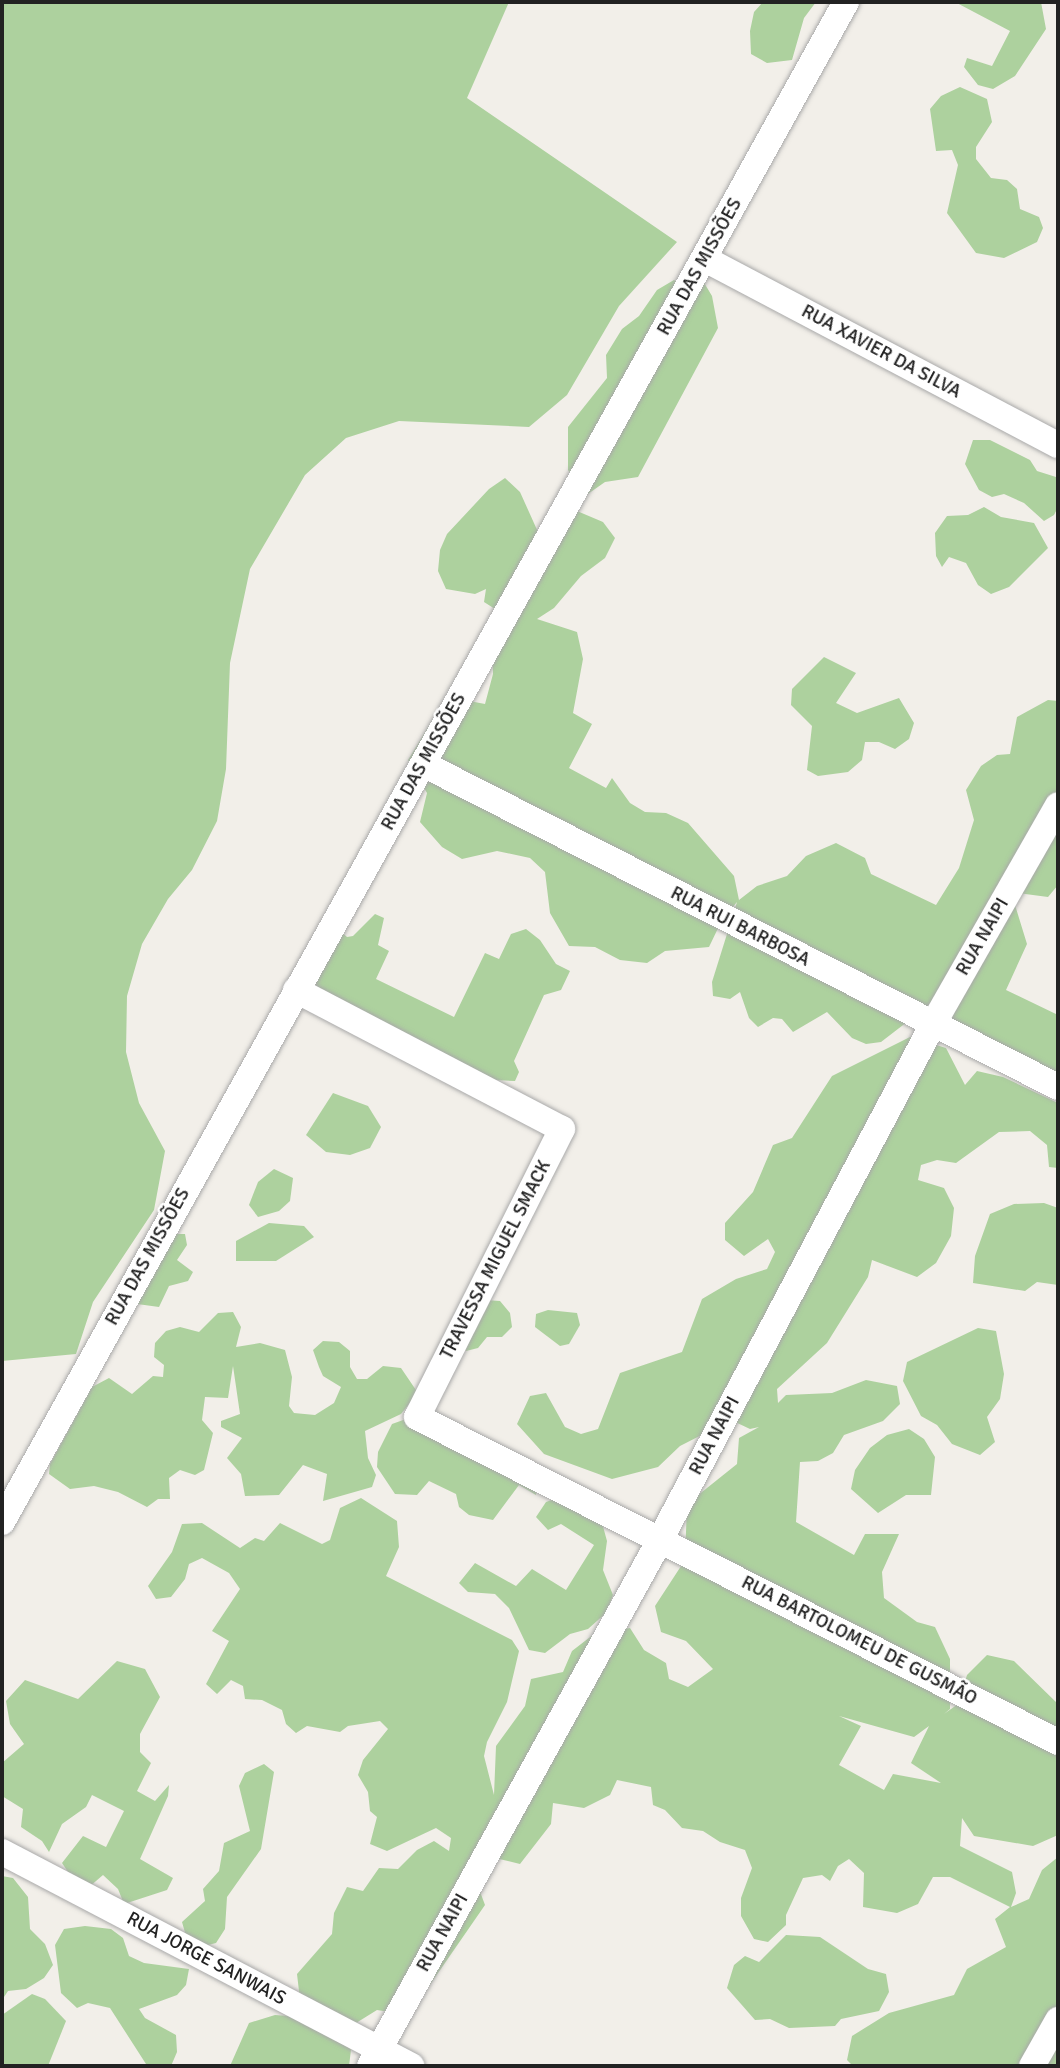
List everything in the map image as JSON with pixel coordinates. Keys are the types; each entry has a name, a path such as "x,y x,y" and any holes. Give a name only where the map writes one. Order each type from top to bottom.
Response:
{"street":[{"name":"RUA DAS MISSÕES","path":"2,1522 846,2"},
{"name":"RUA XAVIER DA SILVA","path":"705,260 1058,445"},
{"name":"RUA RUI BARBOSA","path":"423,764 932,1026 1058,1087"},
{"name":"RUA NAIPI","path":"374,2058 660,1540 932,1026 1058,805"},
{"name":"TRAVESSA MIGUEL SMACK","path":"296,990 562,1129 417,1417 660,1540"},
{"name":"RUA BARTOLOMEU DE GUSMÃO","path":"660,1540 1058,1742"},
{"name":"RUA JORGE SANWAIS","path":"2,1852 374,2058 411,2066"},
{"path":"1032,2066 1058,2020"}],"green space":[{"path":"2,2 509,2 467,98 677,242 619,306 567,395 529,427 399,421 346,438 305,475 250,569 230,663 226,769 217,821 192,870 168,899 142,944 127,996 126,1052 139,1103 165,1151 154,1210 93,1302 76,1354 2,1361"},
{"path":"763,2 816,2 804,18 792,60 767,63 751,54 750,31 754,12"},
{"path":"955,2 1041,2 1046,29 1015,76 993,89 978,85 964,67 967,58 992,66 1010,31"},
{"path":"960,87 987,99 992,122 976,147 976,159 991,178 1007,180 1017,189 1020,209 1039,217 1043,228 1037,242 1004,258 976,253 947,213 958,165 952,150 936,151 930,109 941,96"},
{"path":"674,280 691,290 703,281 712,296 718,328 638,477 605,482 585,496 568,470 568,427 607,378 606,355 622,329 639,316 657,290"},
{"path":"973,440 990,440 1030,460 1037,471 1056,477 1058,507 1054,515 1044,521 1024,503 1004,494 992,497 979,490 965,464"},
{"path":"505,478 520,492 538,532 577,511 603,522 615,538 605,558 581,576 554,608 537,619 577,632 583,659 573,713 592,724 569,768 606,788 612,778 630,803 645,812 666,813 688,823 734,876 739,900 757,886 787,876 806,856 836,843 865,858 871,874 936,905 959,868 974,820 966,790 981,766 997,755 1010,754 1017,717 1048,700 1058,701 1058,885 1048,897 1011,892 1027,944 1006,990 1058,1015 1058,1083 907,1022 881,1042 866,1044 852,1038 827,1012 793,1032 782,1019 773,1018 758,1027 749,1018 740,992 730,999 713,996 712,982 737,902 722,920 709,947 665,951 647,963 620,960 595,947 569,946 550,913 545,872 530,858 497,851 462,859 442,847 420,822 427,793 408,760 441,706 459,699 485,704 493,674 492,642 506,616 484,602 486,589 475,594 446,589 438,571 440,550 447,534 489,489"},
{"path":"984,507 1001,517 1034,523 1048,548 1009,587 991,594 978,585 966,563 949,557 942,567 936,556 935,533 947,516 968,515"},
{"path":"824,657 856,673 836,703 857,713 899,698 914,723 909,739 895,749 879,742 865,742 862,760 848,772 818,776 807,770 812,726 791,705 792,689"},
{"path":"375,914 384,918 378,945 389,951 376,979 454,1017 485,953 499,959 511,934 526,929 540,940 556,964 570,971 561,990 544,995 514,1061 519,1072 515,1081 495,1080 279,999 305,958 338,929 347,937 353,936"},
{"path":"910,1037 946,1048 965,1085 977,1071 1003,1077 1058,1103 1058,1168 1049,1167 1047,1145 1030,1131 999,1132 956,1163 937,1160 921,1165 918,1180 944,1188 954,1208 951,1236 936,1263 917,1277 872,1260 868,1277 827,1343 777,1389 778,1403 786,1395 832,1393 866,1380 897,1386 900,1404 883,1421 844,1435 833,1453 818,1461 800,1462 796,1522 854,1555 865,1534 899,1534 882,1572 884,1598 917,1622 935,1627 950,1659 950,1709 944,1714 958,1704 967,1675 987,1655 1014,1661 1058,1704 1058,1835 1033,1846 974,1836 962,1818 960,1846 1012,1872 1016,1893 1011,1907 1029,1899 1042,1870 1058,1857 1058,2066 853,2066 847,2060 852,2036 889,2013 954,1995 967,1969 1006,1947 995,1919 1010,1907 950,1877 933,1877 918,1904 897,1913 863,1907 864,1873 849,1859 838,1866 830,1881 822,1875 803,1878 786,1915 786,1925 768,1942 754,1939 741,1916 741,1898 752,1868 745,1850 720,1842 703,1831 682,1828 665,1810 653,1805 651,1787 617,1780 610,1795 584,1808 553,1803 551,1824 520,1864 495,1858 470,1865 485,1905 409,2015 377,2010 348,2028 334,2025 351,2050 349,2066 230,2066 249,2023 275,2015 302,2017 297,1974 332,1934 334,1913 347,1887 363,1891 379,1868 398,1869 417,1850 434,1841 449,1851 451,1838 436,1828 387,1851 370,1844 377,1817 370,1811 368,1792 358,1775 363,1760 388,1729 380,1721 348,1726 340,1732 307,1726 296,1733 286,1724 282,1710 262,1700 245,1699 243,1686 231,1680 217,1694 206,1684 229,1641 212,1631 240,1589 229,1573 202,1558 189,1564 185,1579 171,1597 156,1599 148,1586 172,1552 182,1524 202,1523 240,1548 255,1538 264,1541 280,1523 322,1544 330,1540 340,1508 361,1498 397,1521 399,1547 386,1576 512,1640 519,1651 507,1702 487,1742 484,1756 494,1795 496,1746 525,1706 531,1679 563,1672 572,1651 594,1634 630,1628 644,1650 666,1663 669,1679 688,1687 713,1669 686,1641 661,1632 655,1606 685,1560 687,1504 737,1464 739,1438 759,1427 750,1429 731,1420 680,1446 658,1467 612,1479 544,1454 517,1424 530,1396 546,1393 565,1427 581,1434 598,1429 620,1373 682,1352 702,1299 736,1279 767,1269 775,1252 768,1239 744,1256 725,1240 725,1223 753,1192 773,1145 792,1138 832,1076","holes":["839,1716 914,1737 929,1726 911,1763 941,1783 893,1774 884,1790 839,1765 861,1726"]},
{"path":"333,1093 368,1106 381,1127 370,1148 350,1155 326,1152 306,1135"},
{"path":"274,1169 293,1178 290,1201 279,1211 258,1217 249,1205 258,1182"},
{"path":"1044,1203 1058,1208 1058,1285 1037,1282 1025,1291 973,1283 975,1256 990,1214 1014,1204"},
{"path":"269,1223 304,1226 314,1237 276,1261 236,1261 236,1241"},
{"path":"169,1234 185,1234 187,1245 177,1260 193,1272 188,1281 169,1286 159,1307 130,1303"},
{"path":"485,1300 500,1301 510,1313 512,1327 502,1337 487,1337 478,1348 466,1351 453,1335"},
{"path":"548,1310 577,1313 580,1325 569,1344 560,1346 535,1327 536,1314"},
{"path":"233,1312 241,1327 236,1347 260,1343 285,1350 292,1377 289,1406 294,1413 315,1415 334,1403 341,1387 323,1376 319,1367 313,1350 323,1341 339,1342 350,1351 350,1367 357,1379 367,1379 383,1366 401,1368 418,1393 401,1414 365,1431 368,1458 376,1475 372,1487 323,1501 327,1474 303,1465 279,1495 245,1496 241,1474 227,1458 242,1438 221,1427 221,1421 240,1414 233,1366 228,1398 205,1397 202,1420 213,1433 204,1470 195,1475 180,1470 169,1478 170,1499 158,1499 147,1507 118,1492 94,1486 70,1489 49,1474 50,1464 92,1387 109,1378 132,1394 153,1376 163,1377 164,1365 154,1357 155,1343 166,1331 180,1327 199,1332 218,1313"},
{"path":"978,1328 996,1331 1004,1374 1000,1399 987,1417 995,1442 980,1455 952,1444 937,1425 921,1416 903,1381 907,1362"},
{"path":"406,1419 537,1485 536,1495 519,1485 493,1520 469,1515 459,1507 456,1494 429,1481 417,1495 395,1494 377,1467 378,1452 392,1424"},
{"path":"909,1429 924,1439 935,1457 931,1495 906,1495 878,1513 851,1489 855,1470 870,1448 887,1435"},
{"path":"560,1497 601,1519 607,1541 603,1570 613,1595 606,1613 588,1629 570,1634 545,1653 529,1650 509,1608 495,1594 468,1592 459,1583 475,1563 516,1586 532,1569 566,1590 594,1545 561,1524 548,1530 536,1517 546,1502"},
{"path":"117,1661 145,1669 160,1697 140,1734 140,1752 151,1763 137,1791 155,1801 169,1785 168,1796 140,1859 173,1878 167,1890 124,1904 118,1889 103,1875 89,1887 70,1875 62,1863 83,1836 106,1847 124,1811 92,1795 86,1807 62,1824 49,1852 42,1841 21,1827 23,1809 2,1796 2,1763 24,1744 10,1724 6,1701 25,1680 78,1699"},
{"path":"264,1764 274,1772 261,1849 227,1897 225,1929 216,1943 200,1947 186,1936 182,1922 205,1901 203,1889 219,1871 224,1843 250,1831 239,1786 245,1773"},
{"path":"2,1876 13,1878 28,1897 30,1929 45,1944 53,1965 44,1978 26,1989 8,1991 2,2000"},
{"path":"85,1926 111,1929 123,1938 129,1956 144,1963 189,1969 186,1985 177,1995 139,2009 145,2018 176,2035 177,2052 171,2066 146,2064 110,2008 88,2003 77,2008 61,1993 55,1945 64,1929"},
{"path":"786,1935 820,1937 868,1969 886,1974 889,1992 879,2011 841,2019 835,2026 789,2028 770,2019 755,2020 727,1988 734,1965 745,1956 759,1962"},
{"path":"32,1994 45,1999 66,2021 48,2066 2,2066 2,2015"}]}
